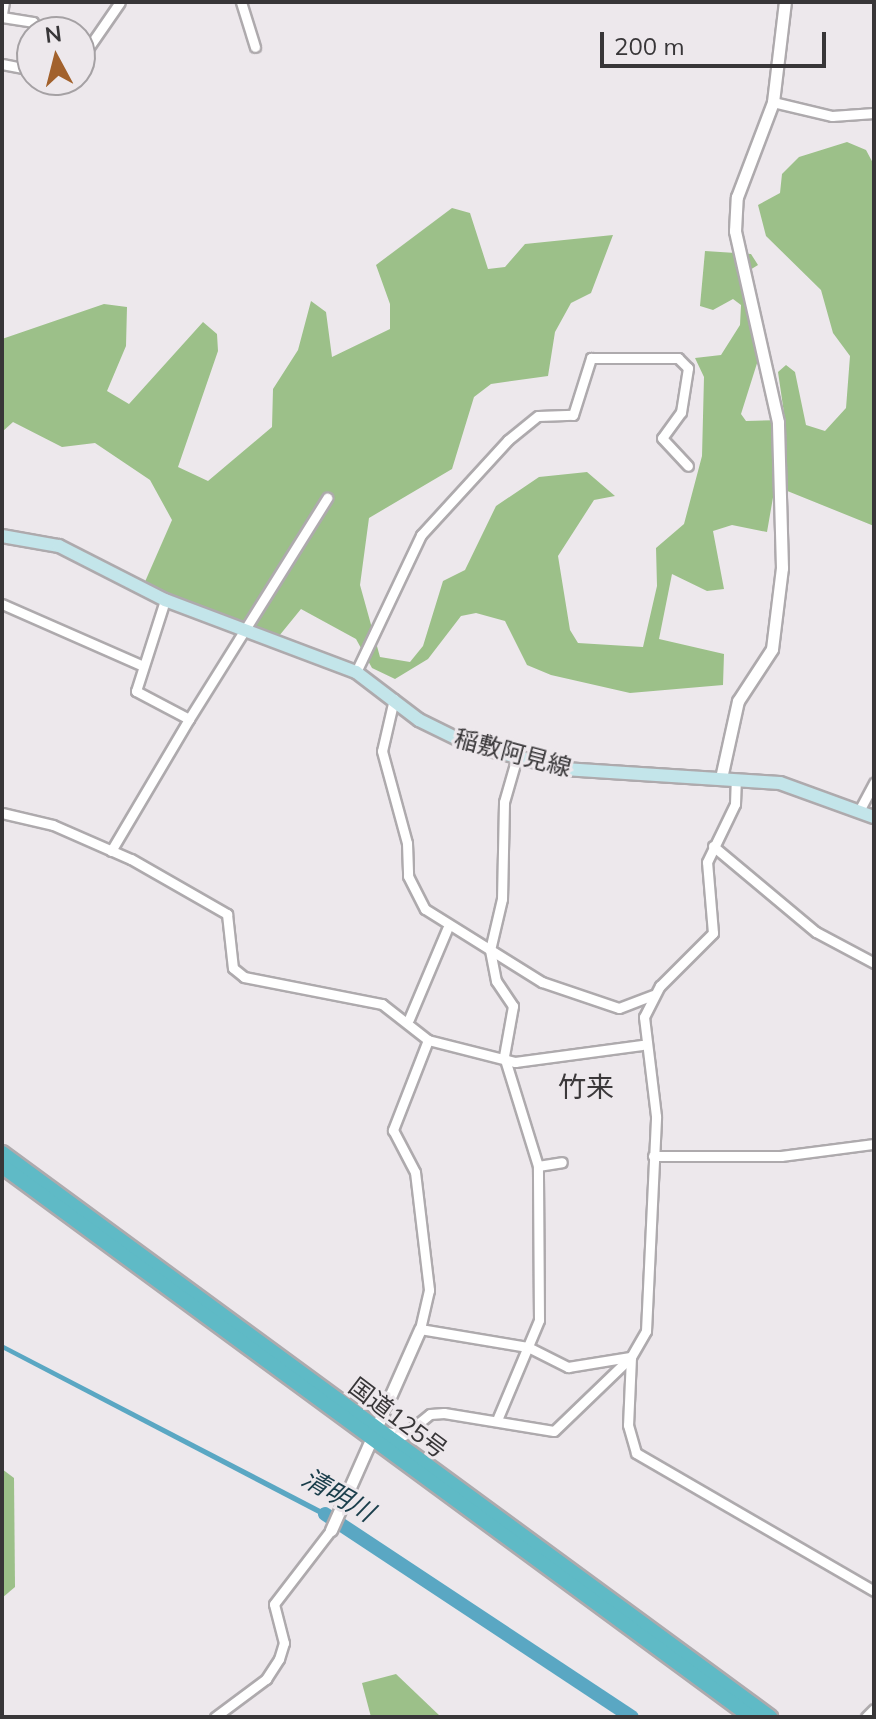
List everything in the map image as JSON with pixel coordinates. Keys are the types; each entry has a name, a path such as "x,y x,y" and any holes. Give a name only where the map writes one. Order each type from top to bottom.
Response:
{"highway":[{"name":"国道125号","path":"2,1153 751,1717"},
{"name":"国道125号","path":"2,1166 770,1717"}],"main road":[{"name":"稲敷阿見線","path":"2,536 59,546 165,600 356,672 453,739 517,757 590,772 736,779 802,788 874,817"}],"street":[{"path":"2,15 4,2"},
{"path":"96,36 120,2"},
{"path":"241,2 255,47"},
{"path":"721,778 738,701 772,649 782,568 778,422 735,231 737,197 773,102 785,2"},
{"path":"773,102 832,116 874,113"},
{"path":"356,672 421,535 508,440 538,416 573,415 591,358 678,358 688,368 681,412 662,438 688,466"},
{"path":"111,851 327,498"},
{"path":"165,600 141,665 136,691 189,719"},
{"path":"2,604 141,665"},
{"path":"394,699 382,751 407,843 408,876 425,909 447,929 490,950 542,982 606,1005 626,1007 654,995 713,933 706,869 713,846 735,804 736,779"},
{"path":"497,1420 539,1320 538,1166 504,1056 513,1006 496,981 490,950 502,899 504,802 517,757"},
{"path":"859,811 874,783"},
{"path":"2,813 53,825 111,851 227,914 233,968 244,977 382,1004 409,1019 428,1040 504,1056 515,1062 642,1045"},
{"path":"713,846 816,932 874,963"},
{"path":"409,1019 447,929"},
{"path":"376,1436 404,1435 430,1414 497,1420 554,1431 631,1357 649,1320 656,1088 642,1045 654,995"},
{"path":"215,1717 266,1679 279,1659 284,1643 274,1604 338,1518 420,1329 429,1290 415,1172 393,1130 428,1040"},
{"path":"653,1156 781,1156 874,1144"},
{"path":"538,1166 562,1162"},
{"path":"420,1329 528,1347 568,1367 631,1357"},
{"path":"631,1357 628,1425 636,1453 874,1591"},
{"path":"866,1717 874,1709"}],"green space":[{"path":"847,142 866,150 874,165 874,526 775,486 767,532 732,525 713,531 724,589 707,591 672,574 659,639 724,654 723,685 630,693 551,675 527,665 505,621 476,613 461,616 428,659 395,679 372,668 356,639 301,609 279,636 144,584 172,520 150,480 95,443 62,447 13,422 2,432 2,339 104,304 127,307 126,346 107,391 129,404 203,322 217,334 218,351 178,467 208,481 272,427 273,389 298,350 311,301 326,312 332,357 390,329 390,304 376,265 452,208 470,213 488,269 505,267 525,244 613,235 591,293 571,303 555,332 548,376 491,384 474,397 452,469 369,518 360,585 380,657 410,662 423,646 443,581 465,570 496,506 539,477 587,472 615,496 594,500 558,556 570,630 578,643 643,647 657,586 656,548 684,524 702,456 704,377 695,358 721,355 740,325 741,305 733,299 713,310 700,306 705,251 751,254 758,265 740,276 759,357 741,414 746,421 785,420 778,372 786,365 795,372 806,425 825,431 846,408 850,356 833,333 821,290 766,236 758,205 780,193 782,174 799,157"},
{"path":"2,1469 14,1478 15,1587 2,1598"},
{"path":"396,1674 441,1717 371,1717 362,1683"}],"water":[{"path":"2,1344 332,1515 330,1520 2,1349"}],"waterway":[{"name":"清明川","path":"325,1514 632,1717"}],"district":[{"name":"竹来","path":"586,1087"}]}
